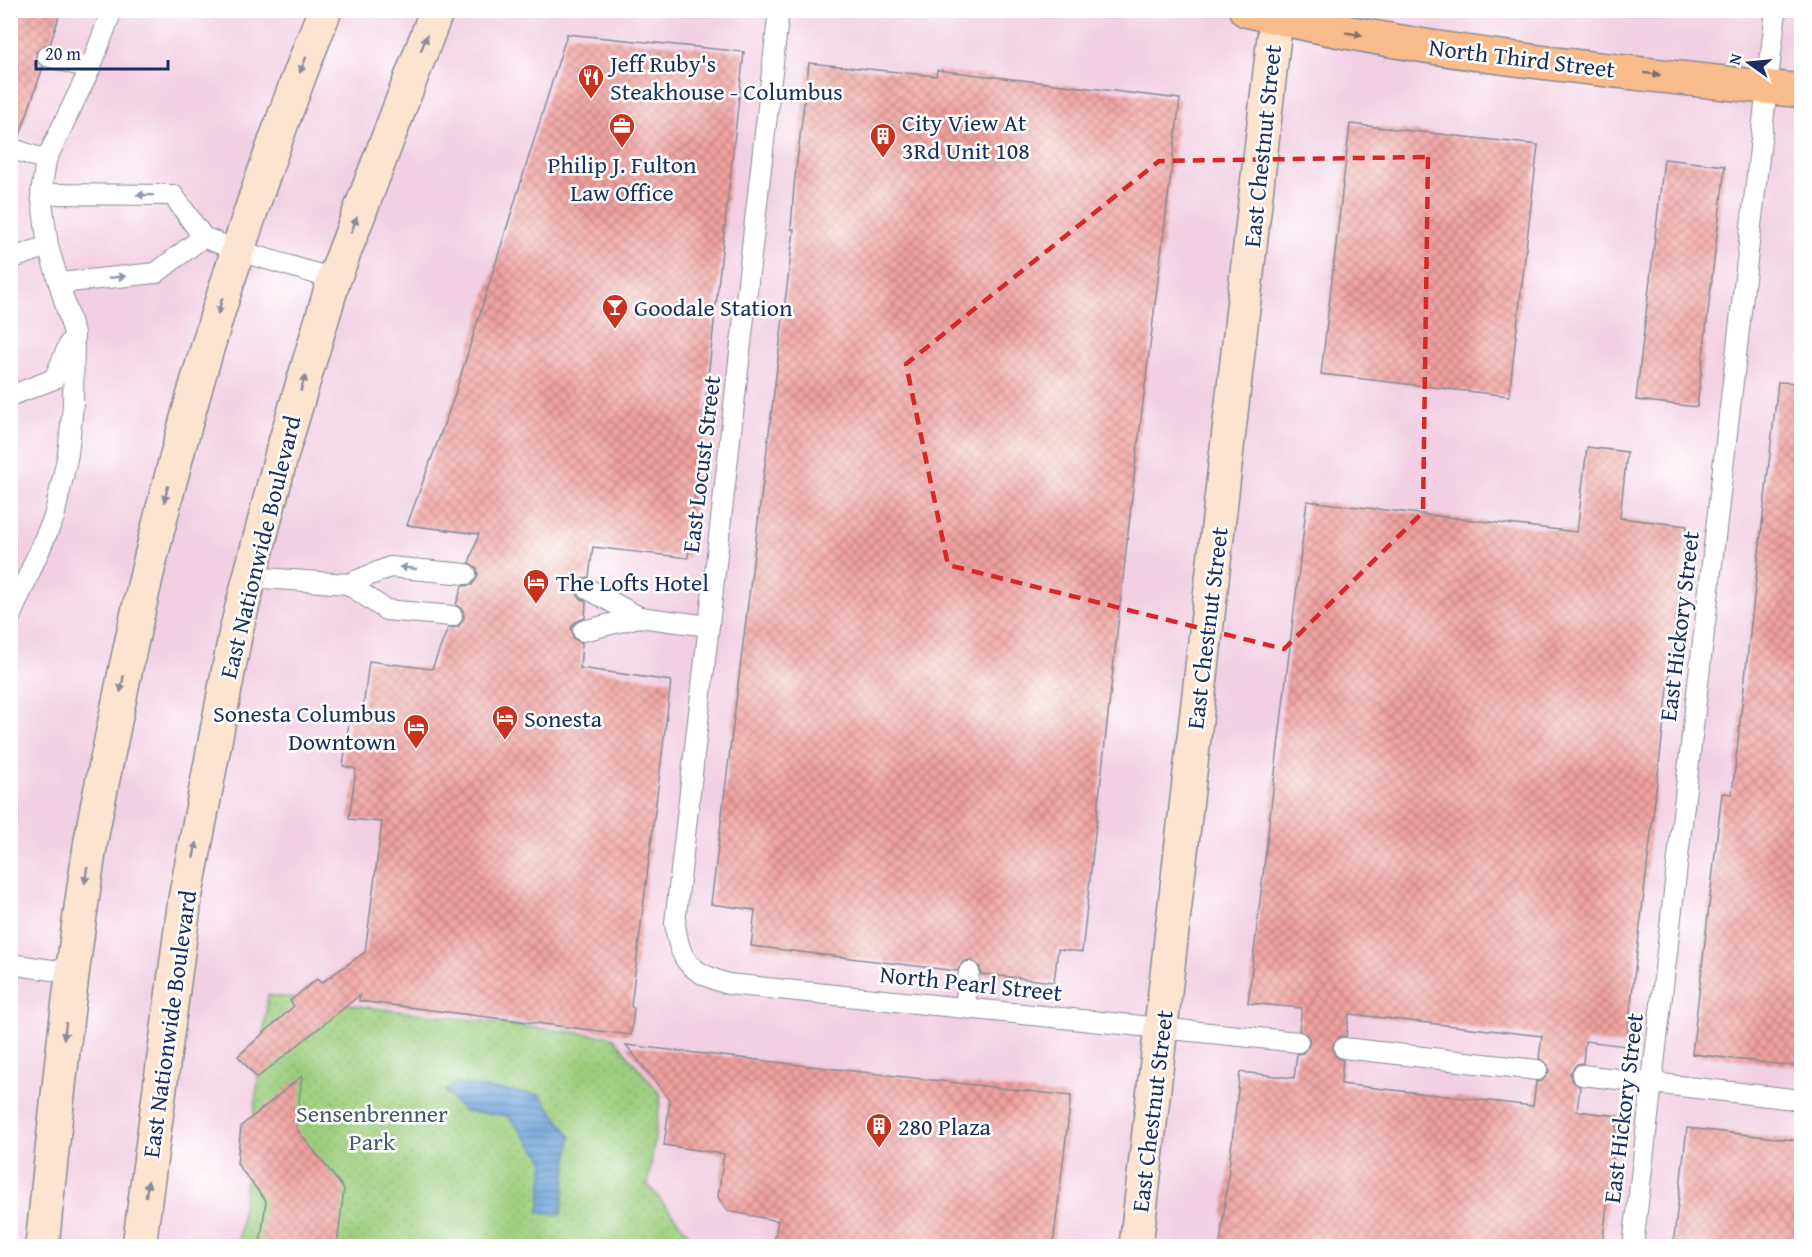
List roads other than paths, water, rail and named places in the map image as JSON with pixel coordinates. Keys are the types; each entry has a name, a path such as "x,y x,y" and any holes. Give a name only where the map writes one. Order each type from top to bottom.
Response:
{"main road":[{"path":"42,1246 73,973 92,838 131,640 176,454 236,250 325,10"},
{"name":"East Nationwide Boulevard","path":"139,1246 185,899 229,662 249,577 282,453 334,279 437,10"},
{"name":"North Third Street","path":"1267,13 1353,35 1499,57 1802,91"},
{"name":"East Chestnut Street","path":"1136,1246 1267,13"}],"lane":[{"path":"10,617 31,575 56,507 68,454 73,405 74,334 48,246 41,194 46,159 90,69 112,10"},
{"name":"East Locust Street","path":"675,923 779,10"},
{"name":"East Hickory Street","path":"1633,1246 1776,10"},
{"path":"47,56 90,69"},
{"path":"10,148 46,159"},
{"path":"41,194 173,195 203,237 236,250 334,279"},
{"path":"59,283 156,273 203,237"},
{"path":"10,259 48,246"},
{"path":"10,396 54,379 74,334"},
{"path":"249,577 348,584 390,567 466,574"},
{"path":"348,584 386,610 452,616"},
{"path":"588,589 639,617"},
{"path":"583,631 639,617 709,626"},
{"name":"North Pearl Street","path":"675,923 678,947 690,966 707,977 728,984 1298,1042"},
{"path":"10,964 73,973"},
{"path":"965,1008 969,972"},
{"path":"1344,1048 1538,1070"},
{"path":"1582,1075 1802,1100"}],"water":[{"path":"455,1084 540,1095 571,1136 561,1215 539,1212 544,1160 508,1116 463,1111 445,1091"}],"place":[{"name":"Jeff Ruby's Steakhouse - Columbus","path":"591,100"},
{"name":"Philip J. Fulton Law Office","path":"622,149"},
{"name":"City View At 3Rd Unit 108","path":"883,159"},
{"name":"Goodale Station","path":"615,330"},
{"name":"The Lofts Hotel","path":"536,605"},
{"name":"Sonesta","path":"505,741"},
{"name":"Sonesta Columbus Downtown","path":"416,750"},
{"name":"280 Plaza","path":"879,1149"}],"park label":[{"name":"Sensenbrenner Park","path":"372,1127"}]}
